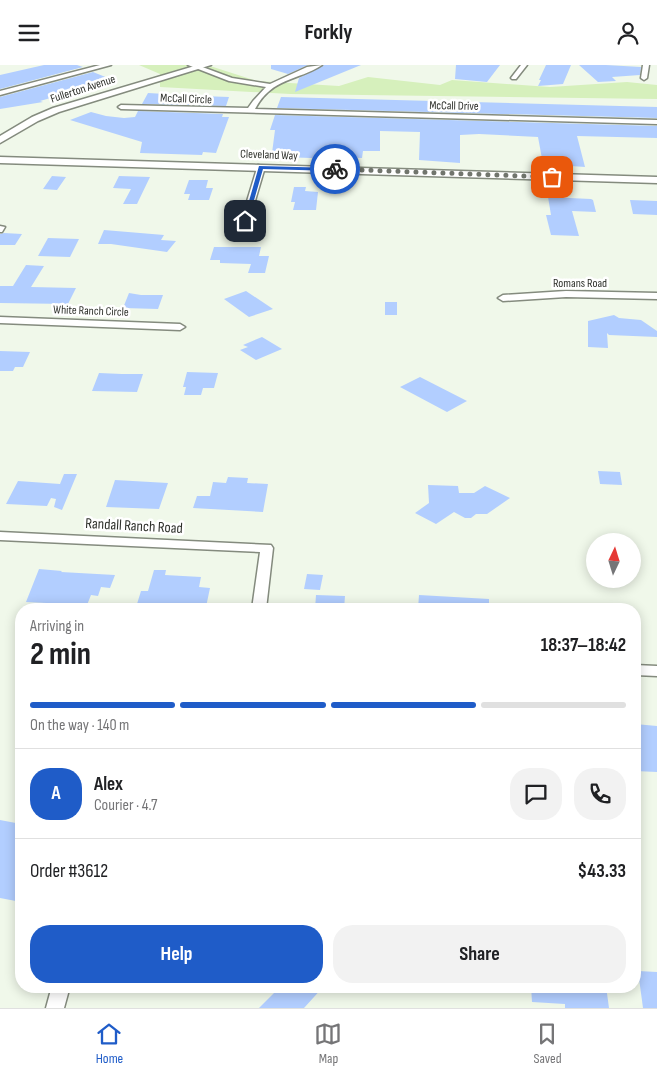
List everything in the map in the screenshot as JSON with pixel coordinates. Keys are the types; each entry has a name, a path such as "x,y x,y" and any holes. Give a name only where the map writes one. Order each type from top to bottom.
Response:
{"street":[{"path":"0,93 108,65"},
{"path":"250,112 260,95 271,87 287,77 319,65"},
{"path":"514,78 524,65"},
{"path":"644,78 646,65"},
{"path":"199,66 231,80 271,87"},
{"name":"Fullerton Avenue","path":"0,140 35,119 56,110 199,66"},
{"name":"McCall Circle","path":"122,107 250,112"},
{"name":"McCall Drive","path":"250,112 657,122"},
{"name":"Cleveland Way","path":"0,160 657,180"},
{"path":"245,221 261,167"},
{"name":"Romans Road","path":"503,298 566,294 657,296"},
{"name":"White Ranch Circle","path":"0,320 180,327"},
{"name":"Randall Ranch Road","path":"0,536 267,548 260,603"},
{"path":"641,670 657,671"},
{"path":"55,1008 59,993"}],"green space":[{"path":"139,65 207,65 257,81 339,86 368,77 440,85 452,80 550,87 627,82 657,85 657,99 290,94 160,87 160,74"}],"building":[{"path":"44,65 77,65 83,67 0,89 0,75"},
{"path":"271,65 308,65 288,74 271,69"},
{"path":"324,65 361,65 295,92 299,78"},
{"path":"456,65 500,65 487,82 455,79"},
{"path":"546,65 571,65 563,84 538,86"},
{"path":"579,65 641,67 640,75 612,77 616,81 598,82"},
{"path":"93,72 113,80 40,101 43,102 0,109 0,97"},
{"path":"148,93 229,97 226,106 142,104"},
{"path":"281,97 657,107 657,118 277,108"},
{"path":"138,111 223,114 222,117 229,117 216,153 203,152 202,155 140,153 142,142 70,120 91,112 106,116 135,117"},
{"path":"275,115 657,126 657,138 577,136 585,167 543,164 538,137 479,134 460,135 460,163 419,160 420,132 380,131 380,151 363,151 362,158 281,157 282,153 272,153 275,130 270,130"},
{"path":"52,176 66,177 57,190 43,189"},
{"path":"119,176 150,177 137,204 123,204 131,189 113,188"},
{"path":"189,180 208,180 206,188 213,188 209,200 188,200 190,194 184,194"},
{"path":"294,187 306,187 305,191 318,192 316,210 293,210 295,202 291,202"},
{"path":"548,197 591,199 593,200 596,212 572,211 579,236 551,235 546,215 551,215"},
{"path":"630,200 657,201 657,215 633,214"},
{"path":"104,230 164,235 161,240 176,241 167,252 98,244"},
{"path":"0,234 22,234 15,245 0,245"},
{"path":"48,238 79,239 70,257 38,256"},
{"path":"214,247 261,247 259,256 269,256 265,273 248,273 251,264 220,263 220,260 210,260"},
{"path":"26,265 44,266 31,287 76,288 68,304 0,303 0,286 13,286"},
{"path":"246,291 273,309 249,317 224,299"},
{"path":"129,293 163,295 158,309 123,308"},
{"path":"385,302 397,302 397,315 385,315"},
{"path":"614,315 619,318 641,320 657,331 657,337 609,335 607,333 608,348 588,347 588,321"},
{"path":"262,337 282,349 256,360 240,350 248,347 243,345"},
{"path":"0,351 30,352 23,367 15,367 13,371 0,371"},
{"path":"187,372 218,373 214,388 203,388 201,395 184,395 186,387 183,387"},
{"path":"99,373 143,374 137,392 92,391"},
{"path":"420,377 467,401 447,412 400,387"},
{"path":"598,471 620,472 622,485 600,484"},
{"path":"64,474 77,474 62,510 54,507 56,499 51,498 47,506 6,504 18,481 60,484"},
{"path":"228,477 248,478 247,483 268,484 263,512 193,508 197,496 210,496 213,482 226,483"},
{"path":"115,480 168,483 159,509 106,507"},
{"path":"428,485 458,486 459,493 474,493 485,486 510,498 487,514 476,514 471,518 465,518 454,512 436,524 415,513 429,503"},
{"path":"39,569 115,575 110,588 101,587 98,596 91,595 88,603 26,602"},
{"path":"154,570 166,570 165,575 201,577 199,587 210,588 207,603 137,603 141,591 148,591"},
{"path":"307,574 323,575 320,590 304,589"},
{"path":"316,595 345,596 344,603 315,603"},
{"path":"419,595 489,599 489,603 418,603"},
{"path":"641,725 657,726 657,772 641,771"},
{"path":"0,820 15,823 15,901 0,898"},
{"path":"641,971 657,972 657,1008 643,1008"},
{"path":"274,993 318,993 304,1008 259,1008"},
{"path":"531,993 607,993 609,1008 565,1008 565,1004 532,1002"}],"way so far":[{"path":"335,169 552,177"}],"route":[{"path":"245,221 261,167 335,169"}]}
